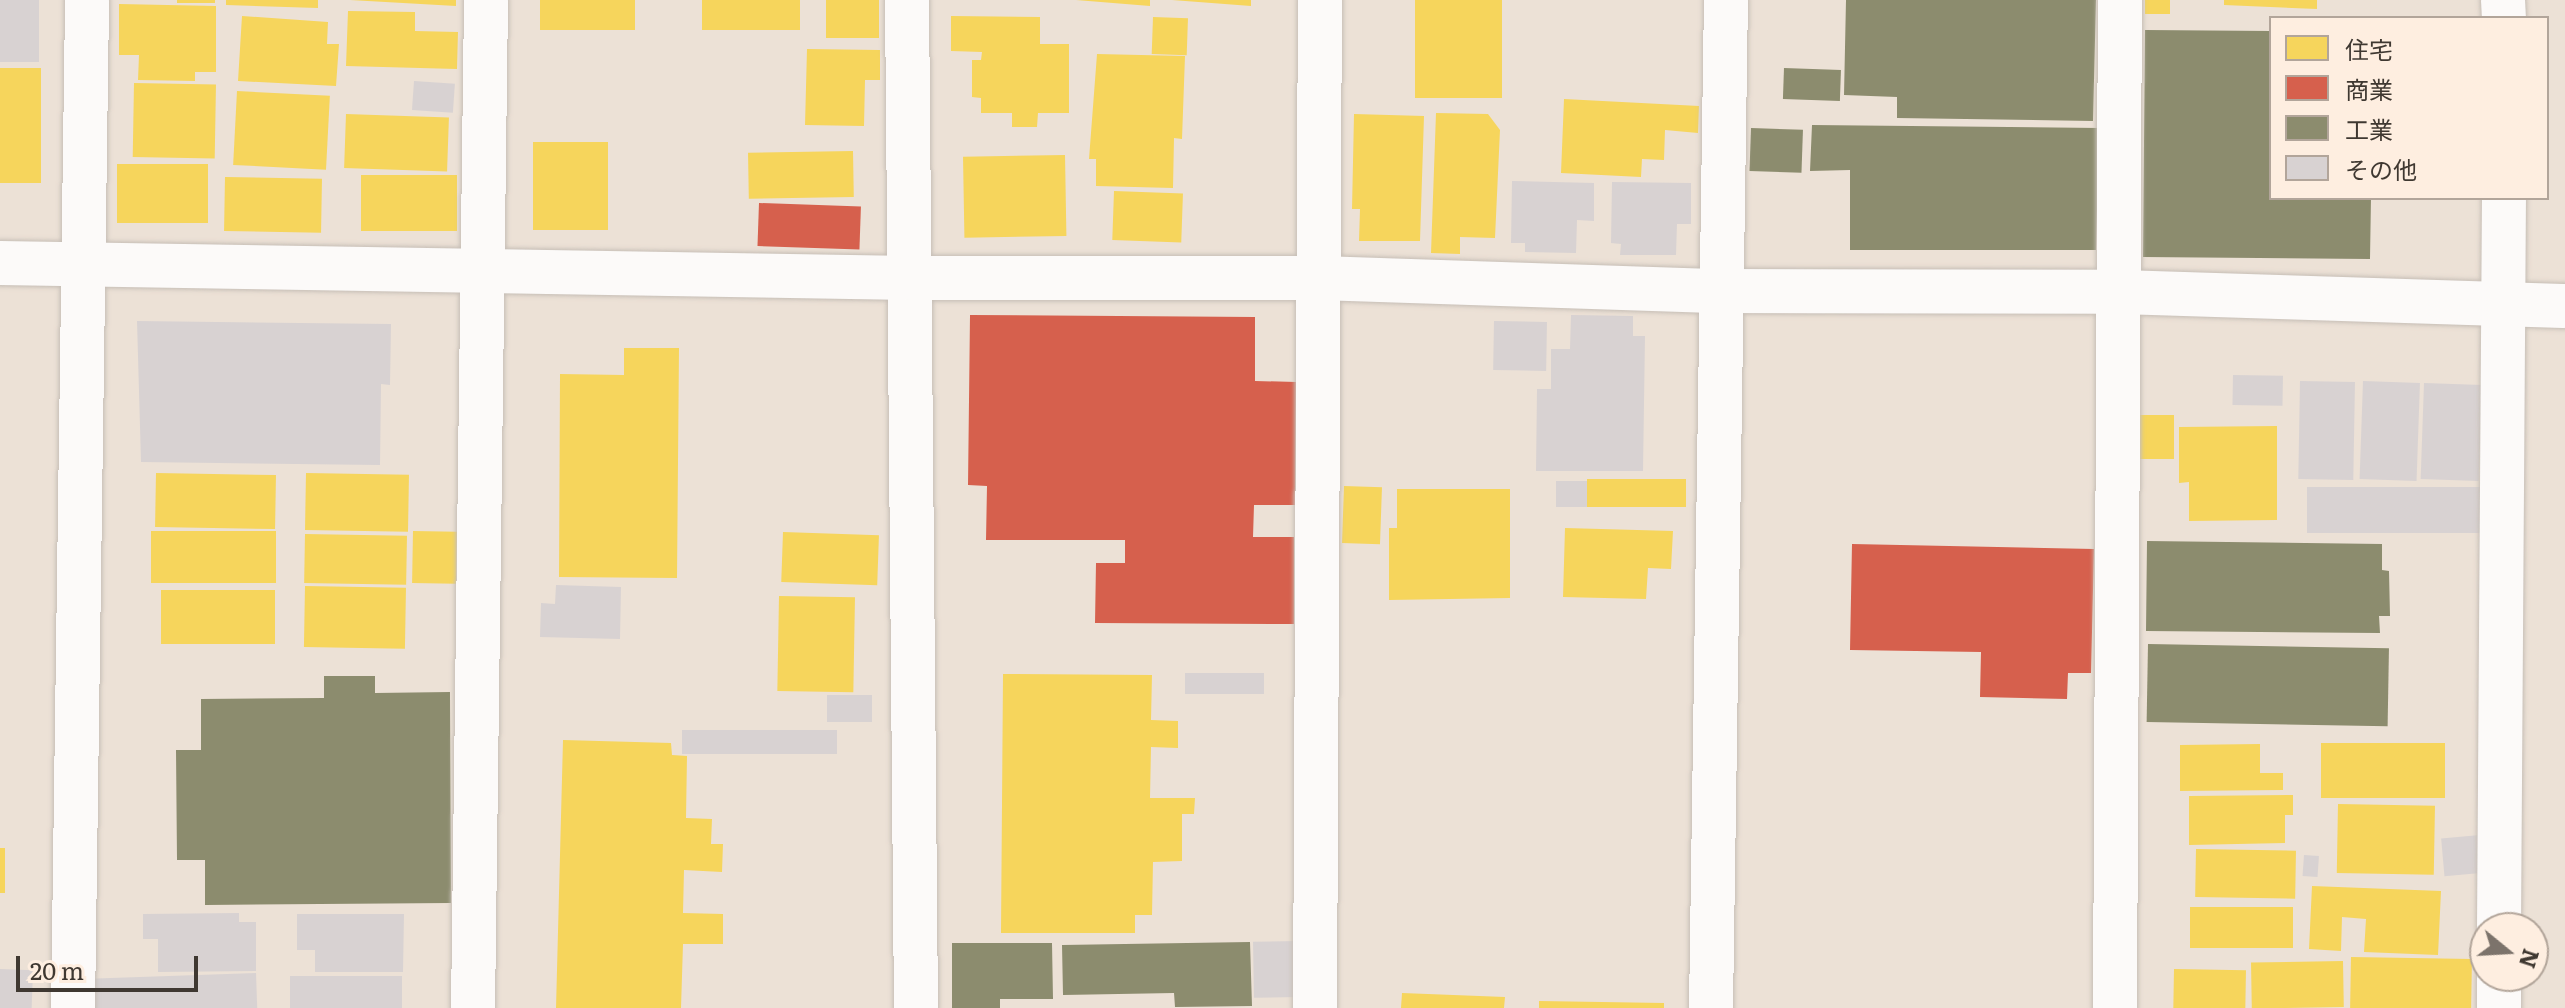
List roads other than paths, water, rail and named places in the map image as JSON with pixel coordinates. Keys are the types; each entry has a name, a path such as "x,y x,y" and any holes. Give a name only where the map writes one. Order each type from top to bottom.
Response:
{"street":[{"path":"73,1008 87,0"},
{"path":"473,1008 486,0"},
{"path":"907,0 916,1008"},
{"path":"1315,1008 1320,0"},
{"path":"1711,1008 1726,0"},
{"path":"2115,1008 2120,0"},
{"path":"2499,912 2504,200"},
{"path":"0,263 911,278 1319,278 1721,291 2119,292 2565,306"}]}
